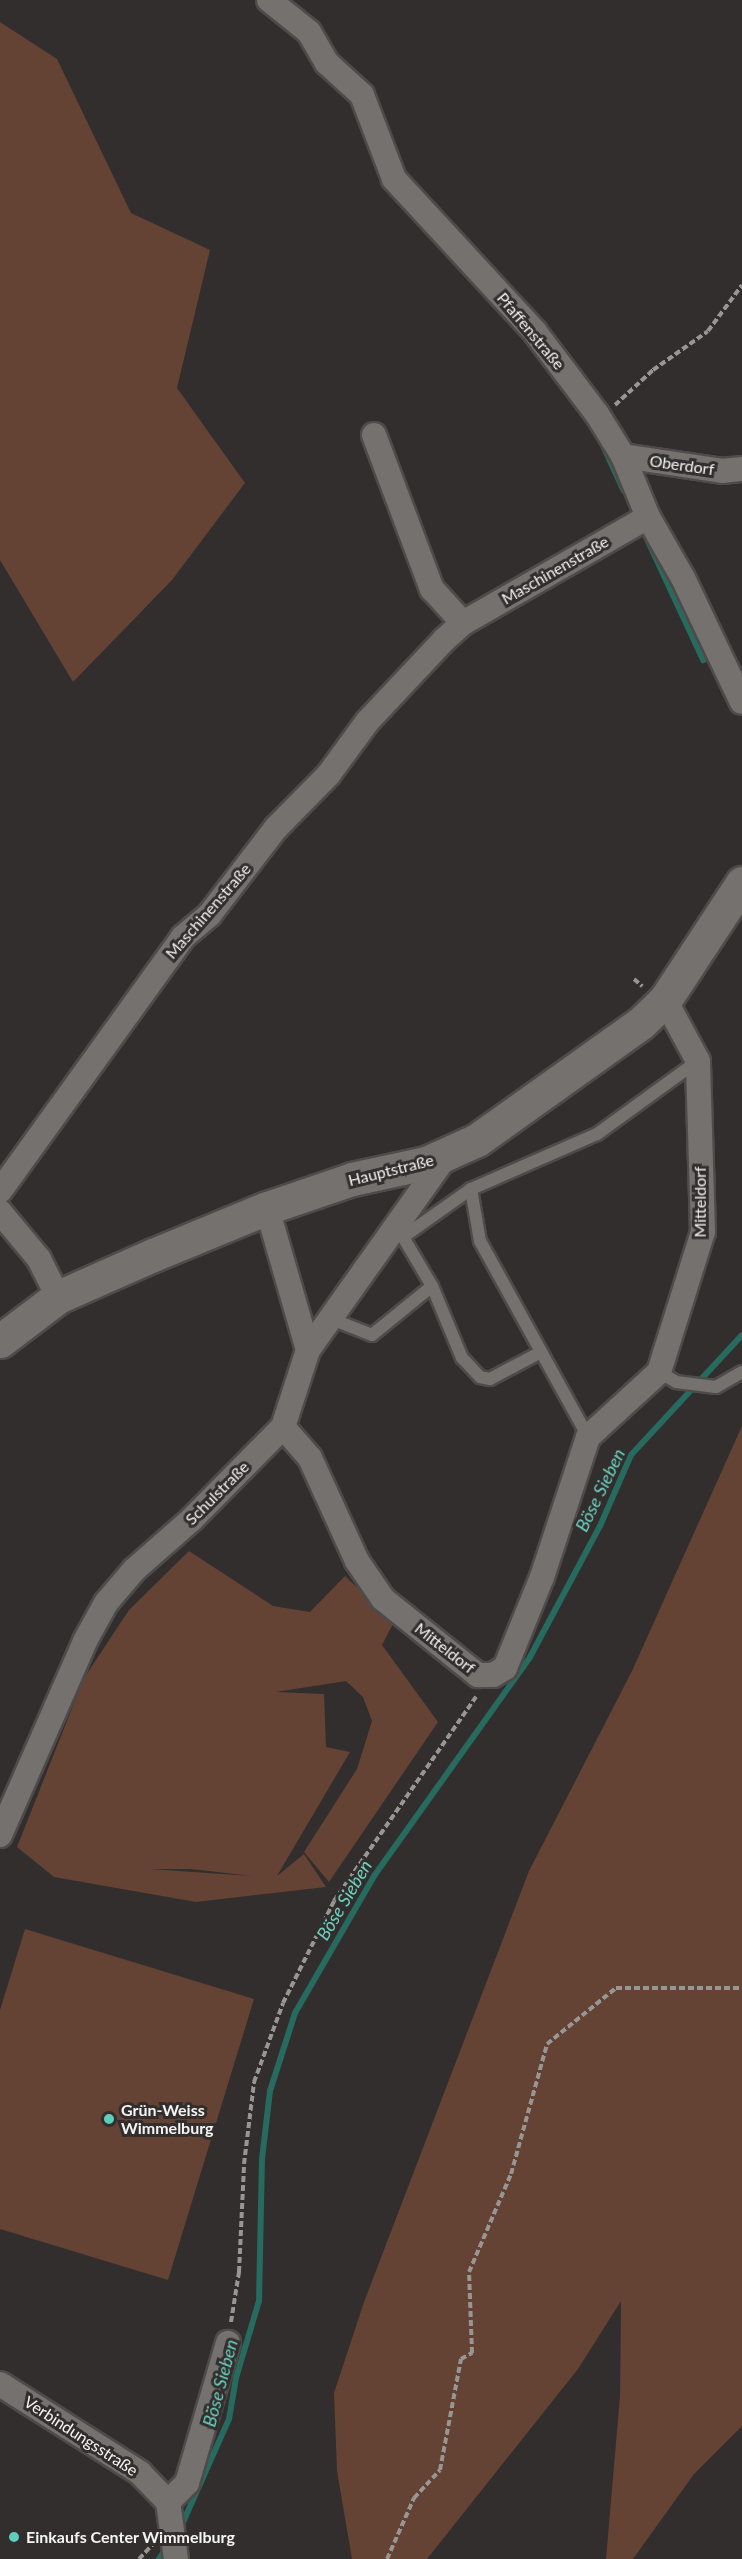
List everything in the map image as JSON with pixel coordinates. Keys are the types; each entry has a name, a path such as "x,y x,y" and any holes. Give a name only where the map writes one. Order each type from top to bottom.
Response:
{"main road":[{"name":"Hauptstraße","path":"0,1341 58,1297 267,1209 352,1179 397,1172 446,1156 477,1140 591,1062 642,1023 665,1000 742,883"}],"street":[{"name":"Pfaffenstraße","path":"269,0 309,32 327,63 362,95 394,179 535,332 597,414 623,456 648,517 683,578 742,704"},
{"path":"374,435 432,589 463,623"},
{"name":"Oberdorf","path":"623,456 662,464 722,471 742,469"},
{"name":"Maschinenstraße","path":"0,1191 183,937 210,914 276,828 329,774 367,723 463,623 648,517"},
{"path":"742,696 742,704"},
{"name":"Mitteldorf","path":"283,1427 310,1458 370,1584 478,1675 487,1675 505,1668 542,1577 588,1437 667,1377 704,1232 698,1061 665,1000"},
{"name":"Schulstraße","path":"0,1835 85,1641 106,1603 134,1570 192,1520 283,1427 308,1350 446,1156"},
{"path":"267,1209 308,1350"},
{"path":"0,1212 39,1259 58,1297"},
{"path":"175,2554 169,2513 187,2483 228,2343"},
{"name":"Verbindungsstraße","path":"0,2384 140,2473 169,2513"}],"lane":[{"path":"541,1352 490,1379 480,1377 462,1358 451,1337 432,1286 403,1237 471,1189 597,1134 698,1061"},
{"path":"471,1189 480,1241 588,1437"},
{"path":"329,1318 372,1335 432,1286"},
{"path":"667,1377 716,1387 742,1372"}],"path":[{"path":"597,414 610,409 653,370 708,330 742,285"},
{"path":"228,2343 239,2272 244,2164 254,2082 283,2003 334,1901 464,1718 487,1675"},
{"path":"387,2559 414,2498 440,2470 461,2359 472,2353 470,2272 511,2174 547,2044 616,1988 742,1988"}],"shaded area":[{"path":"0,22 57,59 131,213 210,250 177,388 245,483 172,580 73,682 0,560"},
{"path":"742,1426 742,2426 694,2474 633,2559 606,2559 620,2396 621,2301 578,2369 427,2559 352,2559 337,2471 334,2393 364,2302 529,1871 632,1671"},
{"path":"189,1551 273,1606 310,1612 345,1576 394,1622 382,1645 438,1722 329,1882 304,1852 357,1769 372,1721 363,1697 346,1681 276,1692 324,1694 326,1747 350,1752 277,1876 304,1854 326,1887 196,1902 54,1877 17,1847 84,1678 129,1610","holes":["150,1869 191,1869 252,1876"]},
{"name":"Grün-Weiss Wimmelburg","path":"25,1929 254,1999 168,2280 0,2229 0,2010"}],"waterway":[{"path":"604,448 624,491"},
{"path":"646,537 703,660"},
{"name":"Böse Sieben","path":"180,2529 229,2419 236,2378 259,2301 262,2159 270,2091 295,2013 374,1876 530,1657 600,1526 631,1455 742,1335"},
{"name":"Böse Sieben","path":"159,2559 167,2547"}],"place":[{"name":"Grün-Weiss Wimmelburg","path":"109,2119"},
{"name":"Einkaufs Center Wimmelburg","path":"14,2537"}]}
